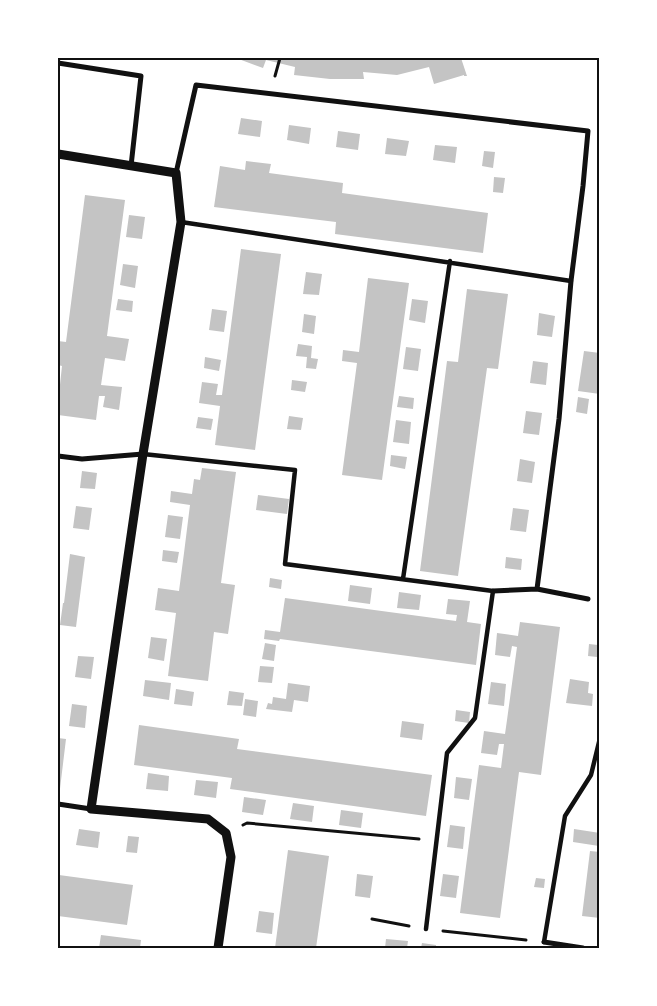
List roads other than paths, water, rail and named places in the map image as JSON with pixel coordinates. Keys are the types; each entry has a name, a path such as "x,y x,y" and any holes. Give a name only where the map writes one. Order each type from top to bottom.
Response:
{"street":[{"path":"58,63 141,76 131,166"},
{"path":"91,809 181,222 176,173 196,84 588,131 558,418 537,589"},
{"path":"58,154 176,173"},
{"path":"181,222 571,280"},
{"path":"403,579 450,262"},
{"path":"58,456 82,459 144,454 295,470 285,564 493,591 537,589 588,599"},
{"path":"426,929 447,753 475,718 493,591"},
{"path":"583,948 544,942 565,816 591,775 600,738"},
{"path":"58,804 91,809 208,819 226,833 231,857 218,948"}]}
